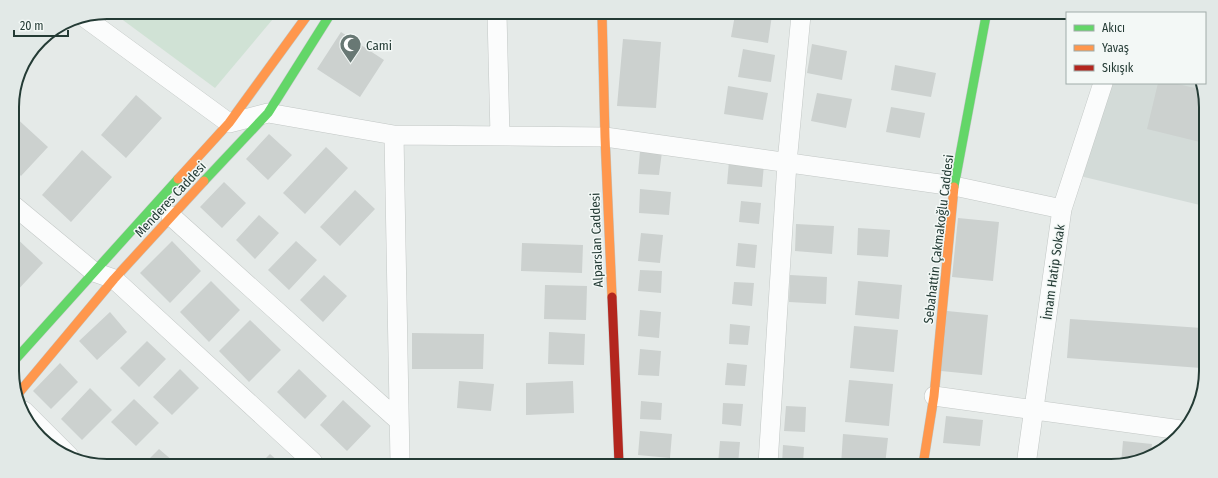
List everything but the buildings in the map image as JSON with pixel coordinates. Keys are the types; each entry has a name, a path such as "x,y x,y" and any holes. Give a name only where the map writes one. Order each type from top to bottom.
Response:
{"main road":[{"name":"Menderes Caddesi","path":"19,355 229,123 305,19"},
{"name":"Menderes Caddesi","path":"22,390 114,279 171,216 268,114 326,19"},
{"name":"Alparslan Caddesi","path":"602,19 605,138 619,459"},
{"name":"Sebahattin Çakmakoğlu Caddesi","path":"924,459 934,396 954,186 985,19"}],"street":[{"path":"497,19 500,136"},
{"path":"768,459 787,163 801,19"},
{"path":"90,21 229,123 268,114 394,135 605,138 954,186 1062,209"},
{"name":"İmam Hatip Sokak","path":"1027,459 1062,209 1103,84"},
{"path":"394,135 400,459"},
{"path":"19,210 94,272 114,279 310,459"},
{"path":"171,216 399,421"},
{"path":"934,396 1177,429"},
{"path":"38,424 54,440"}],"shaded area":[{"path":"1113,84 1196,84 1199,107 1199,205 1080,176"}],"green space":[{"path":"121,19 273,19 215,88"}],"traffic: fast":[{"path":"204,181 268,113 327,19"},
{"path":"954,187 985,19"},
{"path":"19,355 178,179"}],"traffic: slow":[{"path":"178,179 229,123 305,19"},
{"path":"602,19 605,137 612,297"},
{"path":"21,390 114,279 204,181"},
{"path":"924,459 934,396 954,187"}],"traffic: jam":[{"path":"612,297 619,459"}],"place":[{"name":"Cami","path":"350,64"}]}
